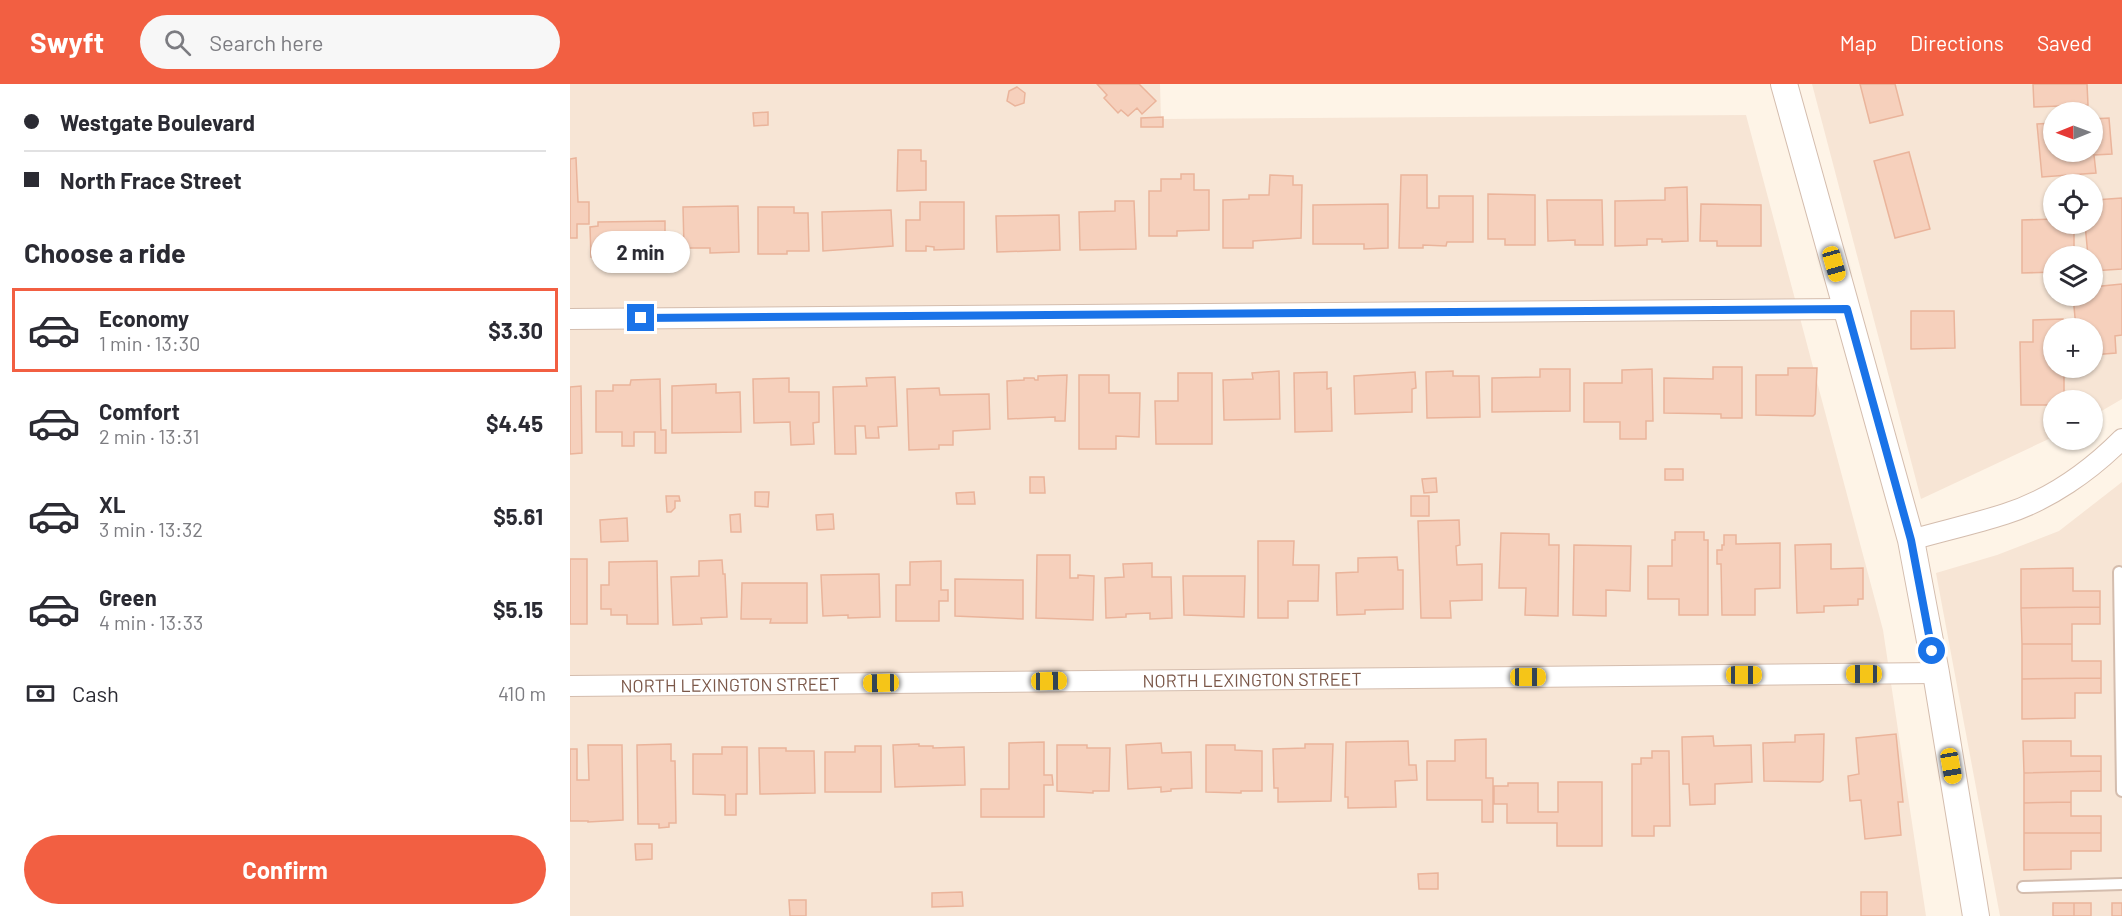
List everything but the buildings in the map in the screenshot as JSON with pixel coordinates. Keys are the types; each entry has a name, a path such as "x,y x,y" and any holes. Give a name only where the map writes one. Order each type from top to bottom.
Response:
{"street":[{"path":"1784,84 1911,540 1936,673 1976,916"},
{"path":"570,319 1847,309"},
{"path":"1911,540 2006,514 2037,501 2072,480 2105,456 2122,439"},
{"name":"NORTH LEXINGTON STREET","path":"570,686 1936,673"}],"lane":[{"path":"2122,576 2119,572 2122,791"},
{"path":"2023,887 2122,884"}],"shaded area":[{"path":"570,84 1160,84 1161,119 1746,115 1883,630 1926,916 570,916"},
{"path":"1812,84 2122,84 2122,399 2103,410 2103,390 2043,390 2043,442 1921,499"},
{"path":"2122,482 2122,916 2000,916 1936,573 1997,555 2059,531"}],"route":[{"path":"641,318 1847,309 1911,540 1932,651"}]}
